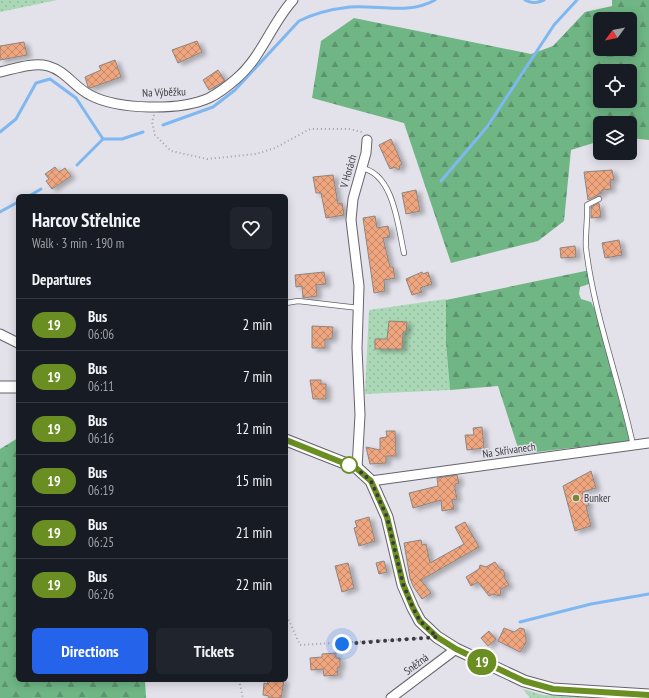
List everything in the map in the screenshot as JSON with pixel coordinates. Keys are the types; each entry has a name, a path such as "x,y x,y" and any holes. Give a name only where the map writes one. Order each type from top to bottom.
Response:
{"street":[{"name":"Na Výběžku","path":"0,72 28,67 47,66 68,76 80,88 100,100 110,103 156,106 198,102 227,87 238,78 254,60 293,0"},
{"name":"V Horách","path":"356,468 360,415 357,348 359,286 351,220 353,199 366,153 367,140"},
{"path":"0,334 16,342"},
{"path":"0,387 16,387"},
{"path":"288,441 356,468 371,481 387,517 403,584 413,608 420,621 437,637 456,649 503,673 524,681 553,689 649,695"},
{"name":"Na Skřivanech","path":"371,481 649,443"},
{"name":"Sněžná","path":"391,698 456,649"}],"lane":[{"path":"361,168 369,169 385,184 395,211 404,253"},
{"path":"599,199 587,205 586,248 595,299 623,399 633,445"},
{"path":"288,303 298,301 359,308"}],"path":[{"path":"156,106 152,122 155,135 171,151 207,159 256,154 275,148 310,129 349,129 363,133 367,140"},
{"path":"288,620 300,645 437,637"},
{"path":"239,682 243,698"}],"green space":[{"path":"0,0 57,0 0,12"},
{"path":"612,0 649,0 649,140 637,139 637,116 593,116 593,143 571,150 564,221 538,241 451,263 404,123 312,98 321,41 354,18 531,54 553,46 585,12 612,6"},
{"path":"590,270 589,284 580,287 579,294 581,299 591,302 596,312 630,441 520,454 498,386 450,390 446,343 446,300"},
{"path":"446,299 446,343 450,390 365,394 369,310"},
{"path":"16,439 16,682 145,682 146,698 0,698 0,449"},
{"path":"523,689 543,695 599,698 530,698"}],"building":[{"path":"197,41 202,52 178,63 172,50"},
{"path":"24,42 27,55 0,60 0,46"},
{"path":"115,60 121,77 90,88 88,87 85,77 101,70 99,66"},
{"path":"218,70 225,81 209,90 203,80"},
{"path":"391,139 402,164 400,165 399,170 395,167 390,169 379,145"},
{"path":"55,167 59,172 65,168 71,176 52,189 46,181 49,179 45,174"},
{"path":"612,170 614,180 610,180 611,189 602,190 602,193 588,200 584,172"},
{"path":"333,175 338,204 342,203 344,215 326,218 321,193 316,193 313,177"},
{"path":"416,190 420,211 406,214 402,193"},
{"path":"599,203 601,217 591,218 591,207"},
{"path":"375,216 377,228 388,226 390,237 383,238 390,267 393,267 395,278 384,280 385,291 374,293 363,218"},
{"path":"619,240 622,255 605,258 602,243"},
{"path":"575,246 576,257 561,258 560,248"},
{"path":"324,272 326,284 316,285 317,296 303,298 302,286 296,287 295,275"},
{"path":"422,272 423,274 428,272 432,284 420,288 422,292 412,295 406,279"},
{"path":"389,321 407,322 406,332 403,332 402,349 375,349 375,339 387,339"},
{"path":"312,326 333,327 332,339 325,339 325,348 312,348"},
{"path":"310,380 321,380 321,384 326,384 326,399 313,399"},
{"path":"482,427 484,448 467,450 465,435 474,435 473,428"},
{"path":"386,431 395,431 396,456 386,456 386,463 370,464 366,447 380,450 380,438 387,437"},
{"name":"Bunker","path":"591,471 596,488 582,492 589,505 586,506 591,526 575,531 563,486"},
{"path":"457,475 459,483 455,484 455,489 457,499 452,500 454,509 442,511 441,500 413,508 409,493 438,486 437,478"},
{"path":"369,517 375,541 359,546 354,528 357,527 355,521"},
{"path":"465,522 479,547 421,580 431,593 422,599 413,586 410,578 404,543 421,540 422,545 426,544 430,563 464,544 455,527"},
{"path":"384,561 387,572 379,574 376,563"},
{"path":"495,562 500,569 503,570 505,574 504,577 509,585 501,589 500,596 493,594 489,596 478,582 471,586 466,577 479,569 480,565 486,567"},
{"path":"348,563 354,588 342,592 335,566"},
{"path":"504,628 514,632 520,628 524,629 526,643 520,652 498,641"},
{"path":"489,631 496,639 488,646 481,638"},
{"path":"336,653 336,658 340,658 340,667 337,668 338,675 324,676 323,669 311,670 310,658 322,657 322,654"},
{"path":"268,682 284,682 281,698 269,698 269,696 263,695 264,683 267,684"}],"waterway":[{"path":"163,125 213,107 235,90 299,21 305,18 324,12 350,7 404,8 425,5 435,0"},
{"path":"525,0 534,3 544,0"},
{"path":"441,181 487,127 554,25 577,0"},
{"path":"0,132 16,119 36,83 50,79 76,98 103,139 122,139 143,132"},
{"path":"77,165 103,139"},
{"path":"32,194 41,189"},
{"path":"0,212 16,203"},
{"path":"520,622 591,604 649,594"}],"bus line":[{"name":"19","path":"288,441 356,468 371,481 387,517 403,584 413,608 420,621 437,637 456,649 503,673 524,681 553,689 649,695"}],"place":[{"name":"Bunker","path":"576,498"}],"route":[{"path":"342,644 437,637 420,621 413,608 403,584 387,517 371,481 356,468 346,464 349,465"}]}
